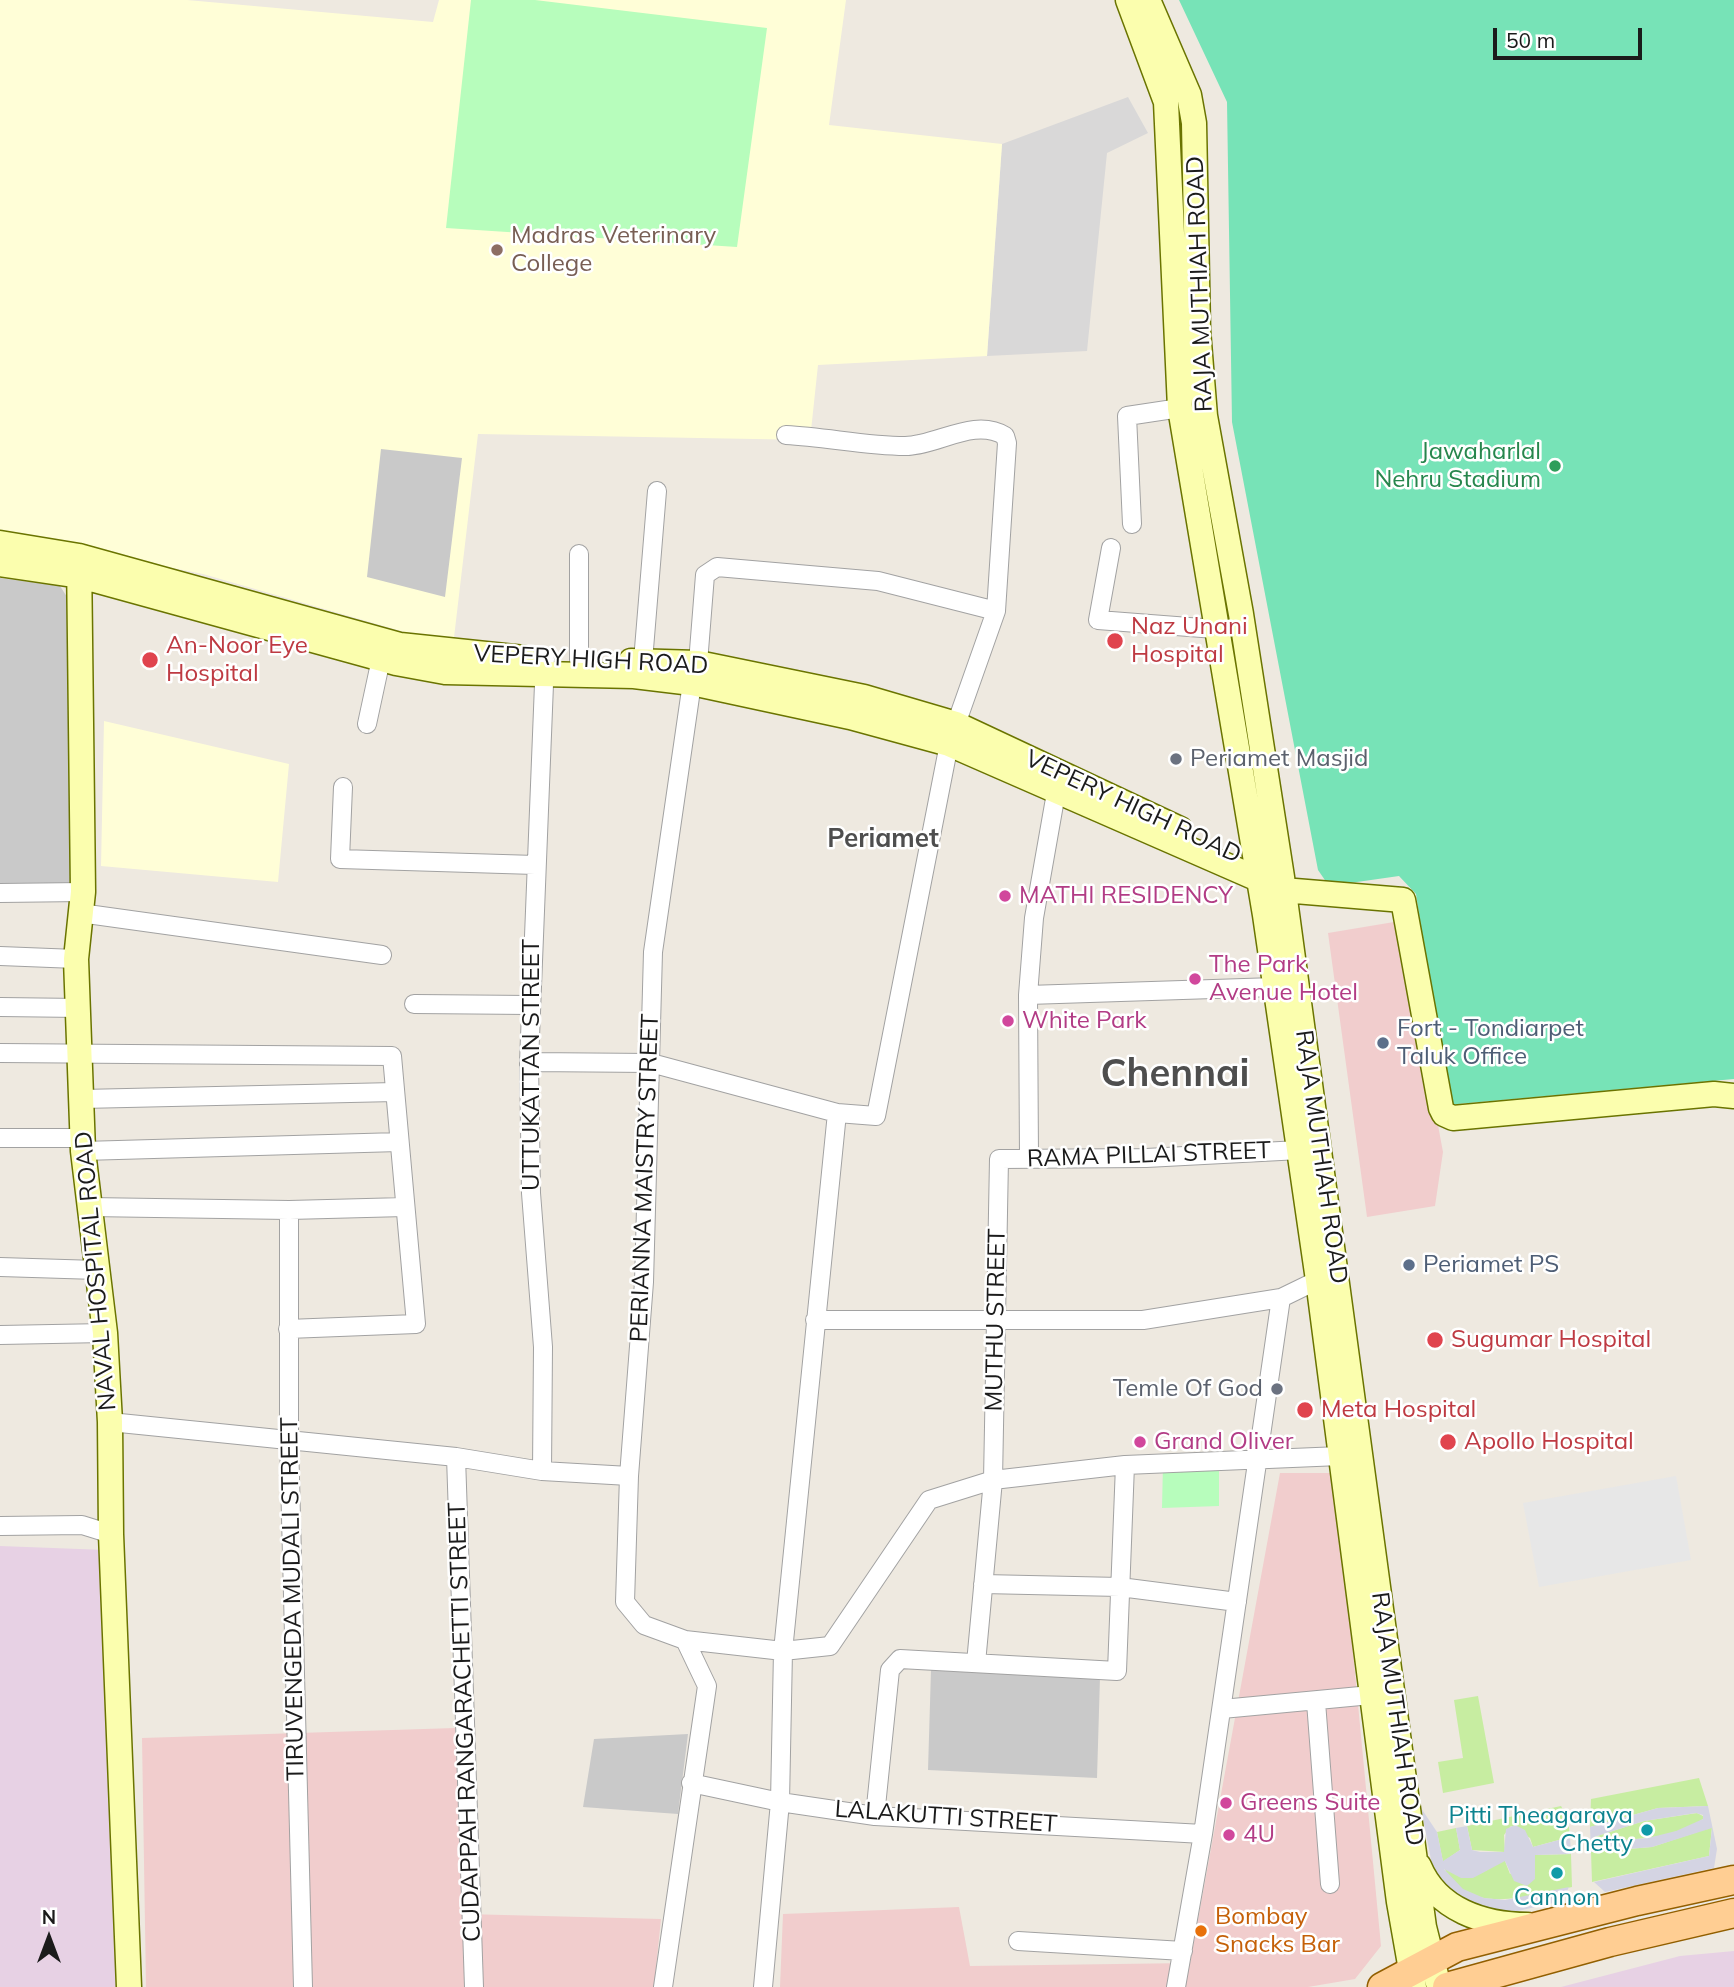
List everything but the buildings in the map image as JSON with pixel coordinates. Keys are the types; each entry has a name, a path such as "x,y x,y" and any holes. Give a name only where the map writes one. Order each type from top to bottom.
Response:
{"main road":[{"name":"RAJA MUTHIAH ROAD","path":"1128,0 1178,99 1194,123 1198,330 1205,416 1241,614 1269,878 1414,1849 1426,1941 1419,1972"},
{"name":"RAJA MUTHIAH ROAD","path":"1149,0 1178,99 1180,408 1215,629 1269,878 1275,987 1318,1280 1371,1695 1419,1972 1439,1987"},
{"name":"VEPERY HIGH ROAD","path":"0,543 381,659 445,672 545,666 579,660 643,662 695,673 864,697 952,734 1269,878"},
{"name":"VEPERY HIGH ROAD","path":"0,564 80,566 400,645 634,676 695,673"},
{"name":"NAVAL HOSPITAL ROAD","path":"80,566 81,903 76,959 80,1009 83,1144 105,1333 110,1422 111,1534 129,1987"},
{"name":"VEPERY HIGH ROAD","path":"952,734 1056,793 1269,878"},
{"path":"1269,878 1403,900 1444,1114 1453,1118 1714,1094 1734,1096"},
{"path":"1414,1849 1420,1869 1433,1890 1460,1911 1495,1923 1541,1925"},
{"path":"1382,1987 1419,1972 1457,1947 1734,1880"},
{"path":"1447,1987 1587,1948 1734,1913"}],"street":[{"path":"1132,524 1127,416 1180,408"},
{"path":"529,1062 651,1063 837,1113 876,1116 952,734 996,611 1005,436 999,433 970,431 906,446 786,435"},
{"path":"643,662 657,491"},
{"path":"1111,548 1098,620 1215,629"},
{"path":"579,554 579,660"},
{"name":"PERIANNA MAISTRY STREET","path":"996,611 878,581 717,567 705,575 695,673 653,952 644,1282 629,1476 625,1602 644,1625 685,1640 783,1651 830,1646 929,1500 993,1480 1125,1465 1257,1462 1340,1456"},
{"path":"368,724 381,659"},
{"name":"UTTUKATTAN STREET","path":"542,1471 543,1347 531,1193 529,1062 545,666"},
{"path":"343,787 340,859 535,865"},
{"path":"1029,1158 1028,995 1034,918 1056,793"},
{"path":"0,892 81,903 382,955"},
{"path":"0,956 76,959"},
{"path":"1028,995 1275,987"},
{"path":"414,1004 530,1005"},
{"path":"0,1007 80,1009"},
{"path":"0,1053 392,1056 416,1324 288,1329"},
{"path":"82,1099 395,1092"},
{"path":"763,1987 780,1801 783,1651 837,1113"},
{"path":"0,1138 83,1144 399,1142"},
{"name":"RAMA PILLAI STREET","path":"999,1159 1146,1158 1300,1150"},
{"name":"MUTHU STREET","path":"976,1663 993,1480 999,1159"},
{"path":"89,1207 289,1210 405,1207"},
{"name":"TIRUVENGEDA MUDALI STREET","path":"289,1210 289,1439 303,1987"},
{"path":"0,1267 97,1269"},
{"path":"815,1320 1143,1320 1281,1298 1318,1280"},
{"path":"1176,1987 1203,1834 1281,1298"},
{"path":"0,1335 105,1333"},
{"path":"110,1422 456,1457 542,1471 629,1476"},
{"name":"CUDAPPAH RANGARACHETTI STREET","path":"456,1457 474,1987"},
{"path":"874,1816 890,1670 900,1659 1117,1671 1125,1465"},
{"path":"0,1526 82,1525 111,1534"},
{"path":"984,1584 1120,1587 1237,1602"},
{"path":"663,1987 707,1686 685,1640"},
{"path":"1222,1709 1371,1695"},
{"path":"1316,1702 1330,1885"},
{"name":"LALAKUTTI STREET","path":"691,1783 874,1816 1203,1834"},
{"path":"1018,1941 1182,1951"}],"shaded area":[{"name":"Madras Veterinary College","path":"0,0 187,0 433,22 439,0 846,0 829,125 1002,144 987,356 818,365 810,440 478,434 453,646 203,574 0,534"},
{"path":"1128,97 1148,133 1107,153 1087,351 987,356 1002,144"},
{"path":"381,449 462,458 445,597 367,577"},
{"path":"0,578 60,586 69,600 73,890 0,889"},
{"path":"104,721 289,764 278,882 101,866"},
{"name":"Fort - Tondiarpet Taluk Office","path":"1400,921 1443,1152 1435,1206 1367,1217 1328,933"},
{"path":"1280,1473 1336,1473 1381,1946 1355,1979 1308,1987 780,1987 783,1914 959,1907 970,1966 1190,1963"},
{"path":"1676,1476 1691,1560 1539,1587 1523,1503"},
{"path":"0,1546 106,1550 126,1987 0,1987"},
{"path":"931,1670 1100,1677 1097,1778 928,1770"},
{"path":"455,1728 465,1914 661,1919 654,1987 146,1987 142,1738"},
{"path":"688,1734 678,1814 583,1807 594,1739"},
{"path":"1708,1806 1717,1849 1714,1868 1605,1892 1594,1882 1709,1856 1712,1828 1652,1847 1591,1852 1590,1827 1658,1808","holes":["1696,1813 1703,1815 1703,1819 1676,1831 1648,1838 1600,1842 1594,1837 1644,1821"]},
{"path":"1421,1808 1437,1832 1443,1861 1460,1850 1456,1828 1467,1826 1472,1850 1480,1852 1504,1852 1506,1829 1515,1825 1525,1830 1533,1847 1570,1837 1571,1854 1535,1855 1535,1879 1527,1886 1514,1881 1505,1861 1473,1878 1461,1878 1444,1869 1463,1889 1484,1898 1505,1900 1569,1887 1562,1901 1500,1915 1458,1899 1433,1870"},
{"path":"1734,1951 1734,1987 1561,1987 1680,1956"}],"green space":[{"path":"471,0 535,0 767,28 737,247 446,228"},
{"path":"1179,0 1734,0 1734,1079 1447,1105 1416,894 1399,876 1329,886 1318,870 1232,422 1227,102"},
{"path":"1219,1463 1219,1506 1162,1508 1163,1464"},
{"path":"1478,1696 1494,1783 1443,1793 1438,1762 1463,1758 1454,1700"},
{"path":"1699,1778 1708,1806 1658,1808 1590,1827 1591,1799"},
{"path":"1561,1806 1568,1819 1570,1837 1533,1847 1530,1838 1511,1826 1504,1835 1505,1852 1472,1850 1467,1826"},
{"path":"1697,1813 1703,1816 1703,1819 1679,1831 1639,1839 1600,1842 1594,1837 1644,1821"},
{"path":"1712,1827 1709,1856 1592,1882 1591,1852 1652,1847"},
{"path":"1456,1828 1460,1850 1443,1862 1437,1832"},
{"path":"1571,1854 1572,1887 1520,1898 1483,1898 1467,1893 1453,1883 1444,1867 1467,1877 1505,1861 1510,1874 1535,1855"}],"place":[{"name":"Madras Veterinary College","path":"497,250"},
{"name":"Jawaharlal Nehru Stadium","path":"1555,466"},
{"name":"Naz Unani Hospital","path":"1115,641"},
{"name":"An-Noor Eye Hospital","path":"150,660"},
{"name":"Periamet Masjid","path":"1176,759"},
{"name":"MATHI RESIDENCY","path":"1005,896"},
{"name":"The Park Avenue Hotel","path":"1195,979"},
{"name":"White Park","path":"1008,1021"},
{"name":"Fort - Tondiarpet Taluk Office","path":"1383,1043"},
{"name":"Periamet PS","path":"1409,1265"},
{"name":"Sugumar Hospital","path":"1435,1340"},
{"name":"Temle Of God","path":"1277,1389"},
{"name":"Meta Hospital","path":"1305,1410"},
{"name":"Grand Oliver","path":"1140,1442"},
{"name":"Apollo Hospital","path":"1448,1442"},
{"name":"Greens Suite","path":"1226,1803"},
{"name":"Pitti Theagaraya Chetty","path":"1647,1830"},
{"name":"4U","path":"1229,1835"},
{"name":"Cannon","path":"1557,1873"},
{"name":"Bombay Snacks Bar","path":"1201,1931"}],"district":[{"name":"Periamet","path":"883,839"},
{"name":"Chennai","path":"1175,1075"}]}
